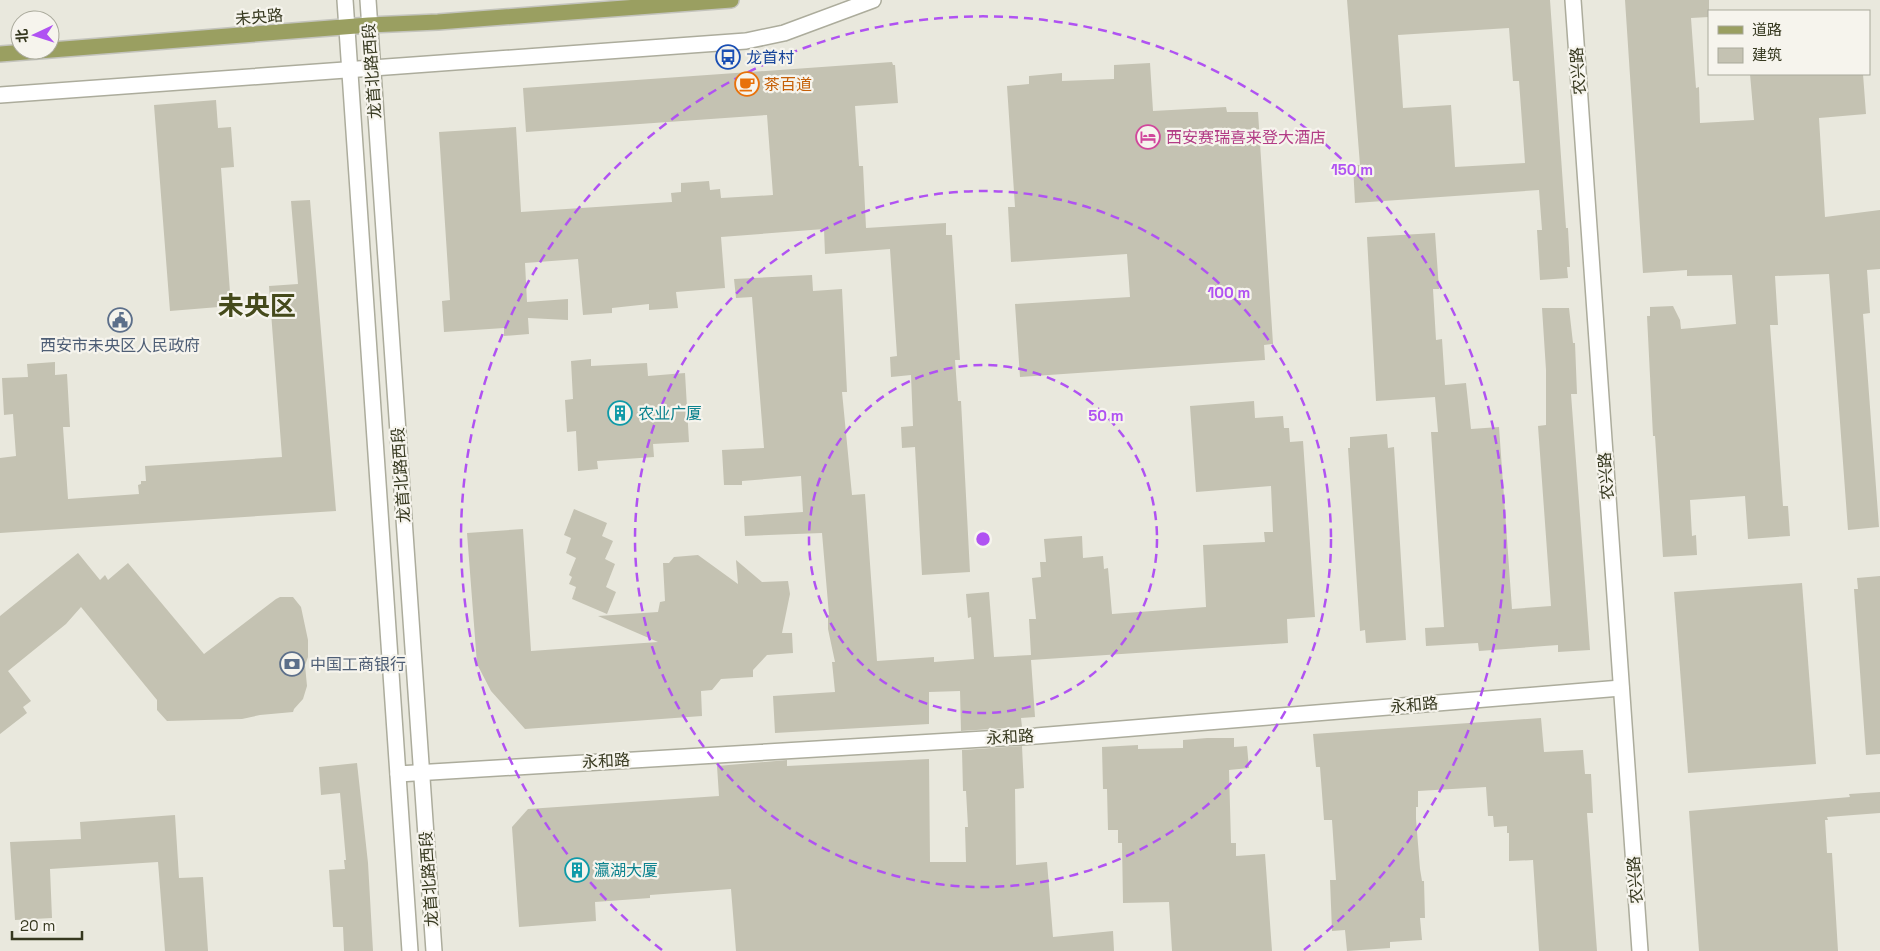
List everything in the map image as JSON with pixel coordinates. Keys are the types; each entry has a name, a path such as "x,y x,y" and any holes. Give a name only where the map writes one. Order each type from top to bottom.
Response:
{"main road":[{"name":"未央路","path":"0,54 368,25 438,22 731,0"}],"street":[{"name":"龙首北路西段","path":"345,0 410,951"},
{"name":"龙首北路西段","path":"368,0 368,25 434,951"},
{"path":"0,95 746,41 784,33 873,0"},
{"name":"农兴路","path":"1574,0 1640,951"},
{"name":"永和路","path":"398,774 1036,736 1621,688"}],"building":[{"path":"1347,0 1550,0 1566,228 1568,228 1570,267 1567,267 1568,278 1540,280 1537,230 1542,230 1539,190 1355,203 1353,165 1360,165","holes":["1509,28 1513,81 1519,81 1525,163 1455,167 1451,105 1403,108 1398,35"]},
{"path":"1625,0 1709,0 1708,17 1691,18 1696,88 1699,87 1700,123 1754,120 1750,75 1863,75 1866,114 1819,118 1825,217 1880,210 1880,269 1867,270 1870,313 1863,314 1879,527 1848,530 1829,274 1775,276 1778,325 1770,325 1783,506 1788,506 1790,536 1748,539 1745,496 1690,500 1692,536 1696,535 1697,555 1663,557 1655,436 1653,436 1647,316 1650,316 1650,307 1673,306 1680,320 1681,329 1736,324 1732,275 1687,276 1687,270 1643,273"},
{"path":"892,62 895,65 898,103 855,106 859,166 863,166 866,228 946,223 946,235 952,235 960,360 955,360 958,401 961,401 970,572 922,575 915,447 902,448 901,427 913,426 911,375 891,377 890,357 897,356 890,249 825,254 824,229 721,237 725,288 676,292 678,308 649,310 649,304 612,308 612,313 583,315 578,259 525,263 527,302 568,299 568,320 528,318 529,334 504,336 504,328 444,332 442,301 450,300 439,132 516,127 521,212 672,202 671,193 681,192 681,183 709,181 710,190 720,189 721,198 773,195 767,115 526,132 523,88"},
{"path":"1150,63 1153,111 1226,107 1227,112 1258,112 1273,344 1264,345 1265,360 1020,377 1015,304 1130,297 1127,254 1011,262 1008,207 1015,207 1007,86 1029,84 1029,76 1062,73 1062,81 1114,79 1114,65"},
{"path":"216,100 218,128 231,127 234,167 221,168 231,306 170,311 154,105"},
{"path":"310,200 336,511 0,533 0,458 16,456 13,414 4,415 2,378 28,377 27,364 55,362 55,375 67,374 70,427 63,427 68,499 139,494 138,485 141,484 141,481 146,481 145,466 282,457 269,286 298,284 291,201"},
{"path":"1435,233 1439,289 1433,289 1436,340 1442,339 1445,385 1466,383 1471,429 1499,427 1512,609 1551,606 1538,426 1546,425 1546,370 1542,308 1569,308 1573,343 1575,343 1577,394 1571,394 1590,650 1558,652 1558,645 1479,651 1478,643 1426,646 1425,628 1444,627 1431,432 1438,432 1435,397 1376,401 1367,237"},
{"path":"812,275 813,291 842,289 847,392 842,392 852,495 865,494 877,661 934,657 934,662 974,659 971,617 968,618 966,594 989,592 994,657 1031,655 1029,619 1036,619 1032,578 1041,577 1040,562 1046,562 1044,539 1082,536 1083,558 1103,556 1104,569 1108,568 1112,614 1206,607 1203,545 1265,542 1264,532 1273,532 1271,486 1196,492 1190,406 1254,401 1255,418 1283,416 1284,428 1289,428 1290,442 1303,441 1315,617 1287,619 1288,643 1031,660 1035,717 1021,718 1022,727 961,731 960,691 929,692 929,724 775,733 773,696 835,692 832,662 835,662 828,629 829,615 822,533 745,536 744,516 803,512 801,476 742,481 742,485 724,485 722,450 764,448 752,297 736,298 734,279"},
{"path":"591,359 591,366 647,363 648,376 685,373 689,442 653,444 654,457 597,461 598,469 578,471 576,431 567,432 565,400 573,399 571,361"},
{"path":"1387,434 1388,448 1394,447 1406,640 1366,643 1365,630 1360,631 1348,448 1350,448 1350,437"},
{"path":"574,509 607,523 602,536 613,541 605,559 615,564 606,587 616,592 607,614 572,599 576,587 569,584 572,577 569,575 576,558 566,553 571,538 564,535"},
{"path":"523,529 531,651 658,642 598,616 658,612 660,602 665,601 663,563 669,563 674,557 698,555 738,584 736,560 762,582 788,581 790,594 782,633 792,633 793,653 767,655 753,670 753,677 721,679 712,690 701,691 702,716 525,729 491,691 477,664 467,533"},
{"path":"78,553 100,580 105,575 108,580 128,563 204,654 276,599 280,597 293,597 301,607 308,640 308,657 305,665 307,686 303,699 293,712 260,715 242,719 167,721 157,710 157,700 81,607 66,624 8,671 31,701 23,707 27,713 0,734 0,616"},
{"path":"1880,576 1880,754 1866,755 1854,589 1858,589 1857,578"},
{"path":"1802,583 1816,764 1688,773 1674,592"},
{"path":"1541,718 1544,752 1583,750 1585,774 1591,774 1593,813 1587,813 1597,951 1539,951 1533,860 1509,861 1509,833 1507,833 1507,826 1494,827 1493,816 1488,816 1486,787 1418,791 1416,819 1420,869 1422,881 1424,881 1425,918 1420,918 1422,940 1390,942 1390,948 1347,951 1345,930 1332,931 1330,880 1336,880 1332,820 1324,820 1320,767 1316,767 1313,734"},
{"path":"1234,738 1234,747 1247,746 1249,768 1229,770 1231,843 1236,843 1236,856 1265,854 1272,951 1172,951 1169,902 1123,903 1122,843 1118,843 1118,830 1108,830 1107,789 1103,789 1102,747 1138,745 1138,749 1183,748 1183,740"},
{"path":"1022,746 1024,788 1015,789 1016,865 1047,862 1053,937 1113,931 1114,951 736,951 731,889 650,895 650,898 595,902 596,921 519,927 512,827 528,809 719,796 717,766 787,760 787,766 929,759 930,862 966,862 965,827 968,827 966,791 963,791 962,750"},
{"path":"357,763 368,863 373,951 344,951 343,927 333,927 329,870 345,869 344,860 346,860 340,793 321,795 319,767"},
{"path":"1880,792 1880,813 1827,817 1828,820 1825,820 1827,853 1832,853 1838,951 1699,951 1689,811 1850,797 1849,794"},
{"path":"175,815 179,878 203,877 208,951 165,951 158,862 50,869 52,918 15,920 10,842 81,839 80,822"}],"place":[{"name":"龙首村","path":"728,57"},
{"name":"茶百道","path":"747,84"},
{"name":"西安赛瑞喜来登大酒店","path":"1148,137"},
{"name":"西安市未央区人民政府","path":"120,320"},
{"name":"农业广厦","path":"620,413"},
{"name":"中国工商银行","path":"292,664"},
{"name":"瀛湖大厦","path":"577,870"}],"district":[{"name":"未央区","path":"257,306"}]}
